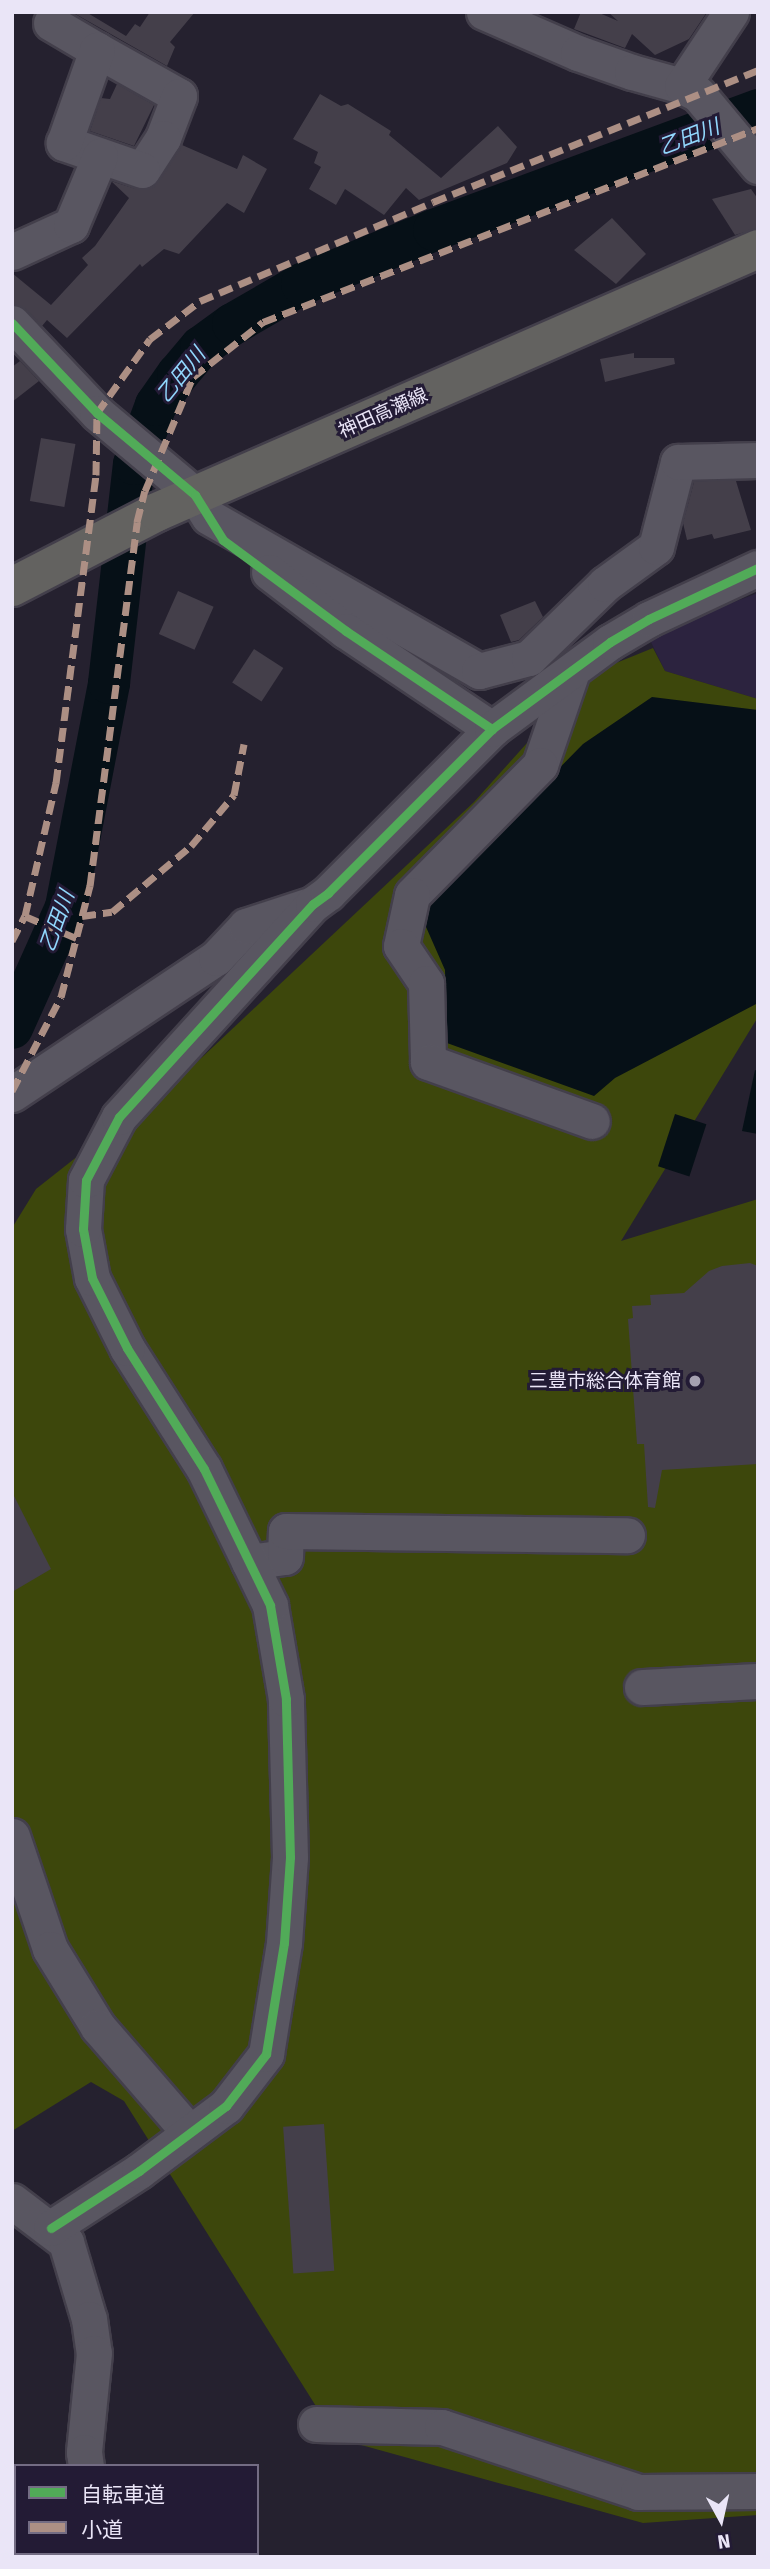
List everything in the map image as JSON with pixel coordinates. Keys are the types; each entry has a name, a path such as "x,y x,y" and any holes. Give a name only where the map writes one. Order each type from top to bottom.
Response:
{"main road":[{"name":"神田高瀬線","path":"12,587 137,522 202,506 758,249"}],"street":[{"path":"484,12 578,53 682,86 698,94 758,166"},
{"path":"682,86 731,12"},
{"path":"45,16 97,50 179,96 163,138 142,170 64,144 97,50"},
{"path":"12,252 71,225 100,156"},
{"path":"12,323 97,413 202,506 480,671 529,658 605,584 656,547 678,462 758,460"},
{"path":"202,506 223,540 346,631 492,729"},
{"path":"51,2228 139,2171 226,2106 266,2054 284,1943 290,1857 286,1699 270,1605 204,1469 127,1348 92,1278 83,1229 86,1180 119,1117 313,904 328,893 492,729 610,642 649,619 758,568"},
{"path":"572,671 540,765 412,895 401,946 426,983 428,1062 592,1121"},
{"path":"12,1094 216,957 246,926 313,904"},
{"path":"249,1562 285,1557 286,1531 627,1535"},
{"path":"642,1687 758,1681"},
{"path":"12,1836 50,1949 98,2027 189,2132"},
{"path":"12,2201 66,2242 89,2319 94,2353 85,2441 86,2464"},
{"path":"316,2424 442,2427 638,2492 758,2491"}],"shaded area":[{"path":"758,593 758,699 665,671 647,634"},
{"path":"652,697 758,710 758,1003 615,1078 594,1096 447,1043 445,970 419,911 583,744"},
{"path":"755,1070 758,1071 758,1134 742,1131"},
{"path":"675,1114 706,1124 689,1177 658,1166"}],"green space":[{"path":"653,648 665,671 758,699 758,1017 621,1241 758,1199 758,2515 643,2523 336,2438 124,2101 91,2082 12,2131 12,1228 36,1189 197,1062 474,802 589,674"}],"building":[{"path":"72,12 86,12 126,36 135,24 140,27 150,12 195,12 170,42 175,47 167,66"},
{"path":"581,12 597,12 618,21 608,12 707,12 689,39 655,55 632,34 625,48 574,29"},
{"path":"117,84 154,105 134,146 90,131 101,98 110,99"},
{"path":"320,94 341,106 348,104 391,131 389,135 441,178 498,126 517,147 507,163 419,200 406,188 384,215 345,189 336,205 309,189 321,167 314,163 318,152 293,139"},
{"path":"182,145 237,169 243,155 267,169 244,213 227,203 179,254 164,249 142,267 140,264 67,338 47,320 42,326 26,309 12,303 12,273 51,305 88,265 82,258 95,246 129,198 111,181 136,189 152,187"},
{"path":"751,189 758,199 758,228 735,235 712,199"},
{"path":"612,218 646,254 616,284 574,250"},
{"path":"634,353 634,358 674,358 675,364 605,382 600,359"},
{"path":"20,361 39,381 12,402 12,367"},
{"path":"41,438 75,444 64,507 30,501"},
{"path":"736,481 751,530 714,539 712,534 687,540 683,523 694,482"},
{"path":"178,591 214,607 195,650 159,634"},
{"path":"535,601 543,617 519,640 511,642 500,615"},
{"path":"254,649 283,668 262,702 232,683"},
{"name":"三豊市総合体育館","path":"750,1263 758,1266 758,1464 662,1470 655,1508 648,1507 644,1444 637,1444 628,1319 633,1318 632,1306 651,1305 650,1295 684,1293 709,1271 722,1266"},
{"path":"12,1492 51,1569 12,1592"},
{"path":"324,2124 334,2271 293,2274 283,2127"}],"waterway":[{"name":"乙田川","path":"12,1028 66,907 109,683 134,464 156,405 178,374 201,347 233,324 302,284 434,230 758,110"}],"marked path":[{"path":"12,941 25,916 56,783 96,475 97,413 150,339 200,301 433,202 758,70"},
{"path":"12,1091 61,997 90,886 137,522 145,491 193,377 263,322 758,128"},
{"path":"82,916 112,912 191,846 234,795 244,744"},
{"path":"25,916 76,938"}],"cycle path":[{"path":"12,323 97,413 195,495 223,540 346,631 492,729"},
{"path":"51,2228 139,2171 226,2106 266,2054 284,1943 290,1857 286,1699 270,1605 204,1469 127,1348 92,1278 83,1229 86,1180 119,1117 313,904 328,893 492,729 610,642 649,619 758,568"}],"place":[{"name":"三豊市総合体育館","path":"695,1381"}]}
